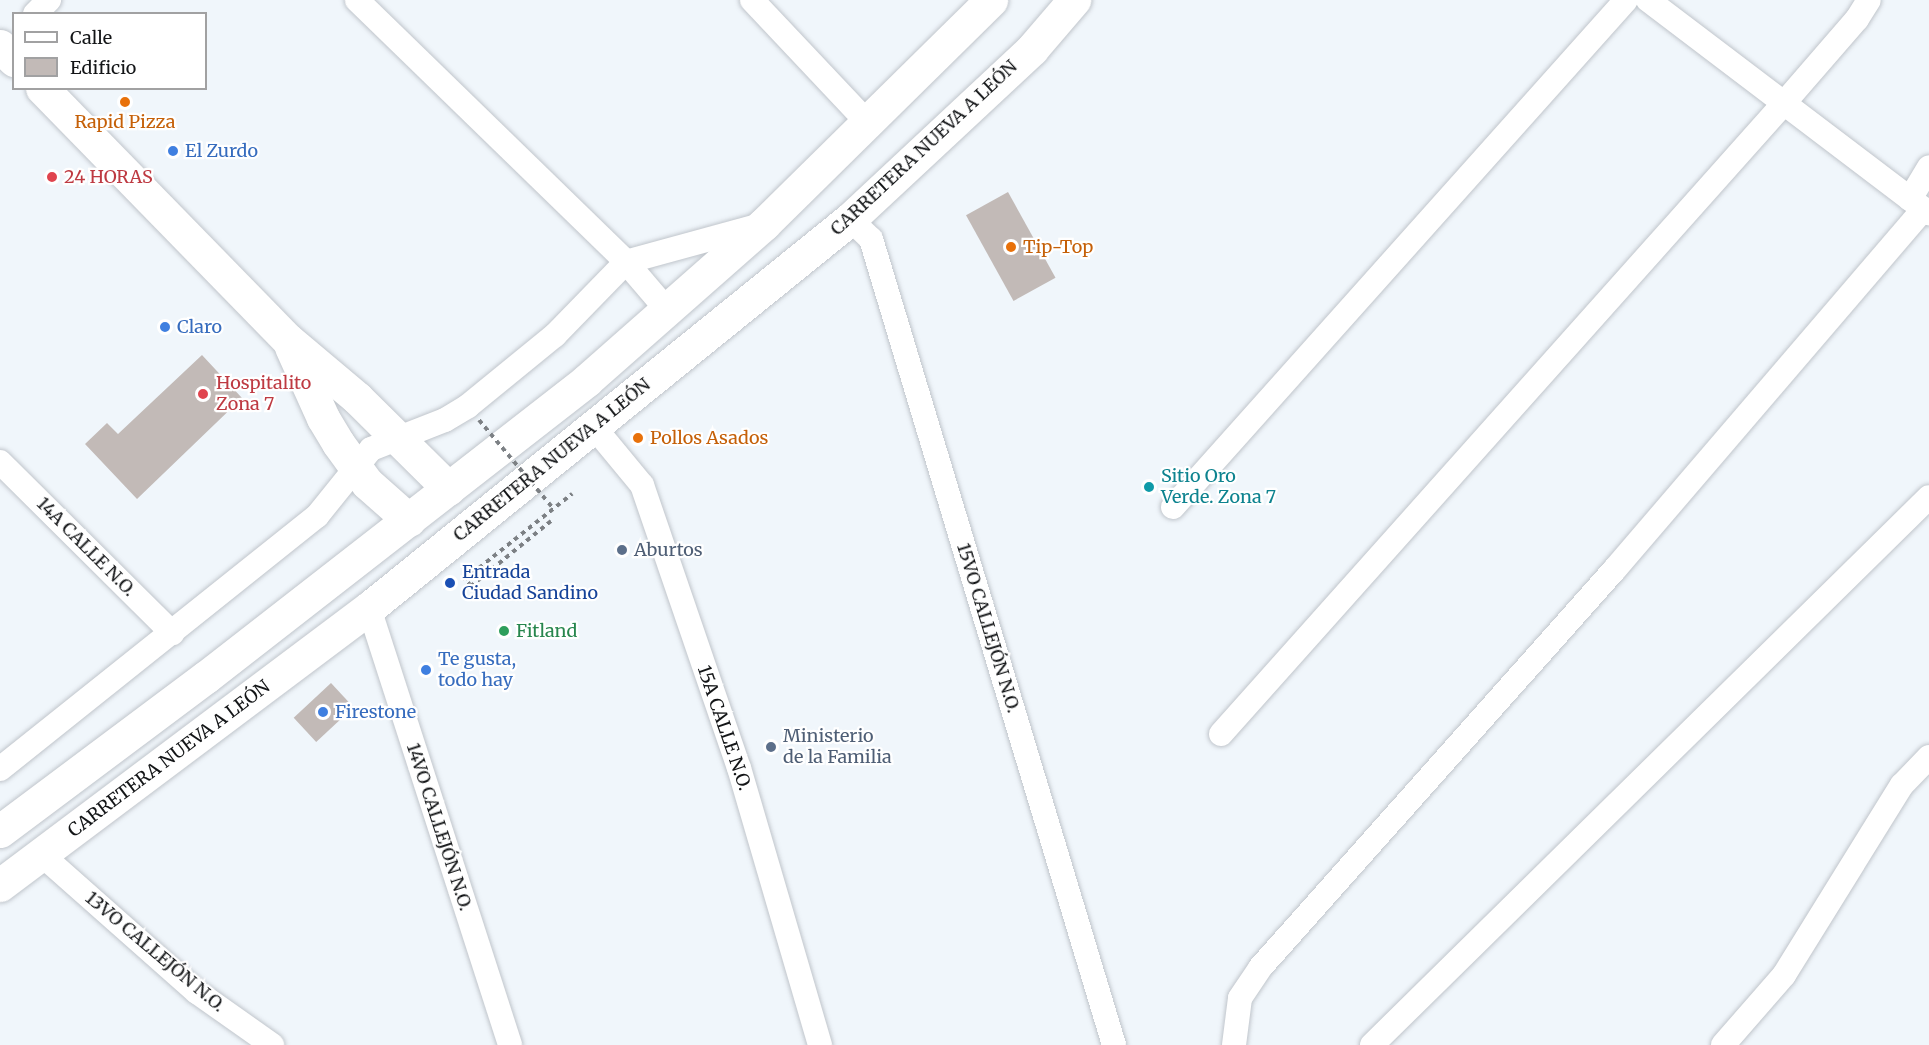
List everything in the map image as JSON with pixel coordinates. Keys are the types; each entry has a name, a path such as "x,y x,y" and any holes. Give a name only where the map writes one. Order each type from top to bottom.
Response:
{"main road":[{"path":"0,831 215,670 587,380 764,224 991,0"},
{"name":"CARRETERA NUEVA A LEÓN","path":"0,885 369,609 850,219 1032,49 1074,0"},
{"path":"0,46 12,58"},
{"path":"44,90 288,340 357,398 448,489"},
{"path":"288,340 323,418 356,469 376,492 409,520"}],"street":[{"path":"36,12 49,0"},
{"path":"357,0 626,262 667,310"},
{"path":"752,0 866,121"},
{"path":"1173,507 1626,0"},
{"path":"1648,0 1921,207"},
{"path":"1221,734 1785,102 1857,20 1869,0"},
{"path":"0,46 12,36"},
{"path":"1234,1045 1240,998 1260,968 1615,569 1921,207 1929,167"},
{"name":"15VO CALLEJÓN N.O.","path":"850,219 871,240 1114,1045"},
{"path":"0,769 317,516 371,449 445,420 468,406 555,335 626,262 764,224"},
{"name":"15A CALLE N.O.","path":"594,427 642,486 739,768 820,1045"},
{"name":"14A CALLE N.O.","path":"0,462 172,633"},
{"path":"1372,1045 1929,497"},
{"name":"14VO CALLEJÓN N.O.","path":"369,609 510,1045"},
{"path":"1723,1045 1784,975 1902,785 1929,757"},
{"name":"13VO CALLEJÓN N.O.","path":"42,855 197,992 272,1045"}],"path":[{"path":"479,420 553,508"},
{"path":"551,521 471,586 465,579 572,494"}],"building":[{"name":"Tip-Top","path":"1008,192 1056,278 1014,301 966,215"},
{"path":"202,355 242,398 137,499 85,444 107,423 118,434"},
{"name":"Firestone","path":"331,683 354,707 316,742 294,718"}],"place":[{"name":"Rapid Pizza","path":"125,102"},
{"name":"El Zurdo","path":"173,151"},
{"name":"24 HORAS","path":"52,177"},
{"name":"Tip-Top","path":"1011,247"},
{"name":"Claro","path":"165,327"},
{"name":"Hospitalito Zona 7","path":"203,394"},
{"name":"Pollos Asados","path":"638,438"},
{"name":"Sitio Oro Verde. Zona 7","path":"1149,487"},
{"name":"Aburtos","path":"622,550"},
{"name":"Entrada Ciudad Sandino","path":"450,583"},
{"name":"Fitland","path":"504,631"},
{"name":"Te gusta, todo hay","path":"426,670"},
{"name":"Firestone","path":"323,712"},
{"name":"Ministerio de la Familia","path":"771,747"}]}
